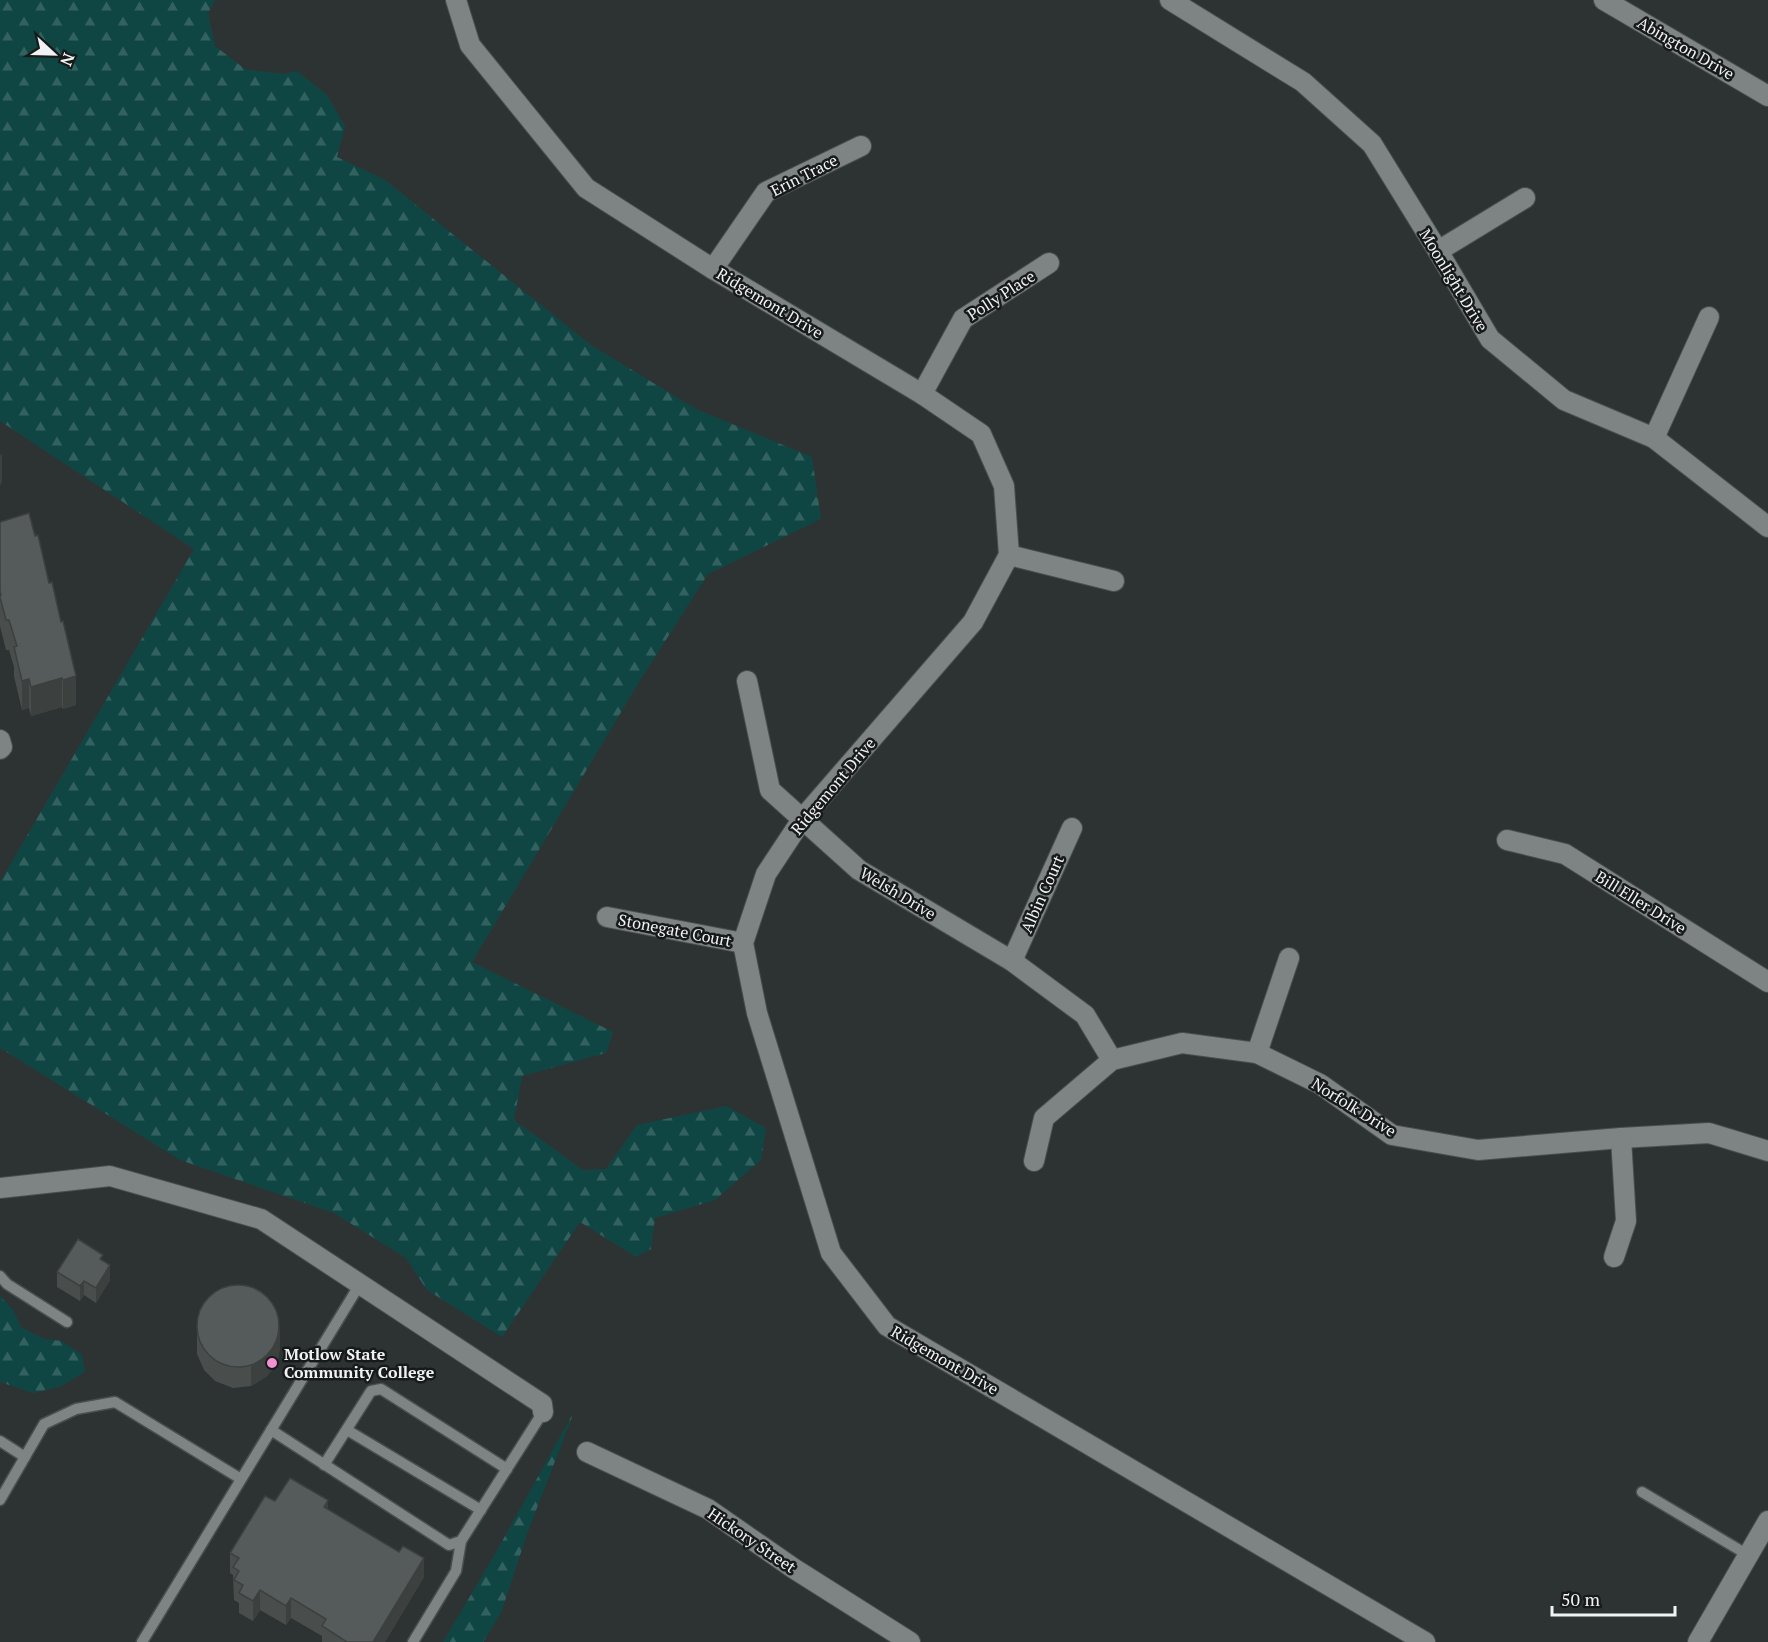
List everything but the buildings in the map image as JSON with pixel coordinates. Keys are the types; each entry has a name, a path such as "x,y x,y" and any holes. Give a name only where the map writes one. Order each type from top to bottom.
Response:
{"street":[{"name":"Moonlight Drive","path":"1170,0 1303,82 1372,144 1490,339 1564,400 1654,438 1768,527"},
{"name":"Abington Drive","path":"1604,0 1768,95"},
{"name":"Ridgemont Drive","path":"458,1 470,45 586,188 713,269 922,394 981,434 1004,486 1009,555 973,622 803,818 766,873 743,943 757,1013 831,1253 886,1326 1425,1642"},
{"name":"Erin Trace","path":"713,269 766,192 861,147"},
{"path":"1437,251 1525,198"},
{"name":"Polly Place","path":"922,394 963,319 1049,263"},
{"path":"1654,438 1709,317"},
{"path":"1009,555 1114,581"},
{"name":"Welsh Drive","path":"747,681 770,790 859,870 1012,961 1085,1015 1112,1060"},
{"path":"0,740 2,747 0,749"},
{"name":"Albin Court","path":"1012,961 1072,828"},
{"name":"Bill Eller Drive","path":"1507,840 1565,854 1768,982"},
{"name":"Stonegate Court","path":"607,917 743,943"},
{"path":"1257,1053 1289,958"},
{"name":"Norfolk Drive","path":"1035,1161 1044,1118 1112,1060 1182,1043 1257,1053 1320,1084 1392,1135 1478,1150 1709,1133 1768,1151"},
{"path":"1614,1257 1626,1221 1621,1138"},
{"path":"0,1188 110,1176 261,1219 542,1404 543,1412"},
{"name":"Hickory Street","path":"587,1452 708,1509 792,1567 910,1642"},
{"path":"1698,1642 1768,1521"}],"lane":[{"path":"0,1276 7,1284 68,1322"},
{"path":"142,1642 360,1284"},
{"path":"324,1465 371,1391 381,1389 507,1469"},
{"path":"0,1500 44,1424 76,1409 115,1402 241,1479"},
{"path":"413,1642 456,1571 461,1541 543,1412"},
{"path":"271,1430 449,1545 461,1541"},
{"path":"347,1430 481,1510"},
{"path":"0,1442 25,1457"},
{"path":"1642,1492 1748,1555"}],"green space":[{"path":"0,0 215,0 208,13 215,46 245,69 284,74 297,71 327,95 345,126 337,157 385,180 591,345 696,409 812,457 821,519 708,574 639,682 472,962 613,1032 606,1053 522,1076 514,1120 583,1170 606,1169 637,1125 726,1106 766,1128 761,1160 715,1200 655,1218 651,1249 636,1257 580,1222 502,1337 427,1290 406,1258 334,1213 180,1160 0,1048 0,882 194,549 0,421"},
{"path":"0,1296 13,1310 21,1327 44,1339 62,1341 82,1355 85,1372 59,1387 33,1393 0,1382"},
{"path":"574,1412 528,1531 501,1613 483,1642 443,1642 495,1554"}],"place":[{"name":"Motlow State Community College","path":"272,1363"}]}
